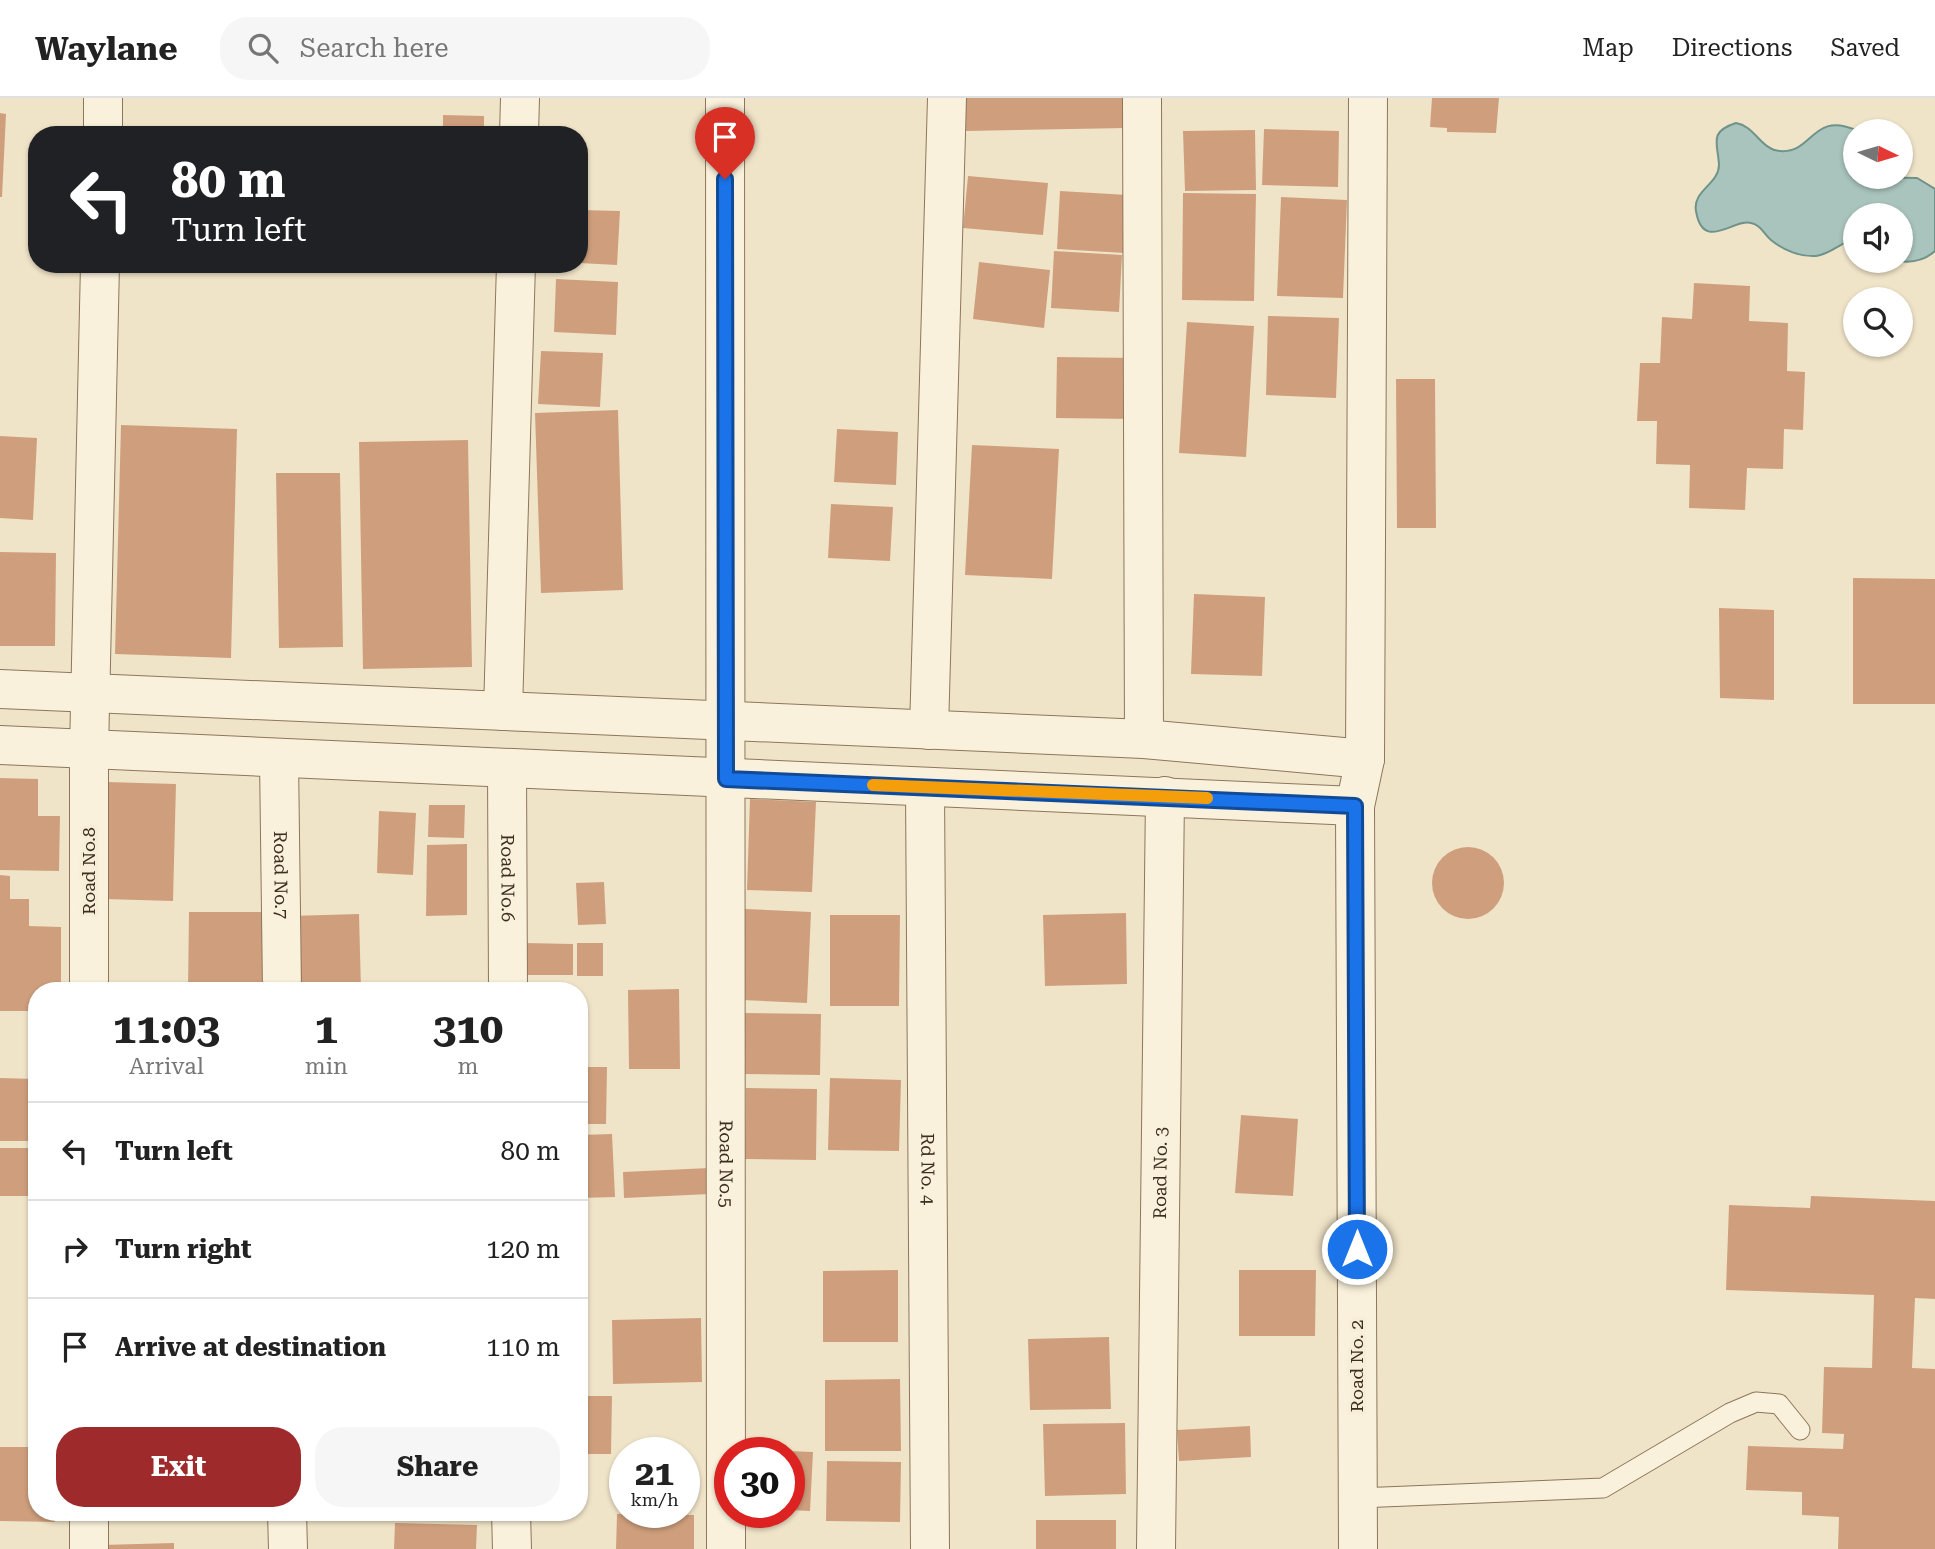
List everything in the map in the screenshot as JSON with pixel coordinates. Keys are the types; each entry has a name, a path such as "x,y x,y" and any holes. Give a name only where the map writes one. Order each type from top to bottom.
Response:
{"street":[{"path":"103,98 103,126"},
{"path":"519,126 520,98"},
{"name":"Road No.5","path":"725,98 726,1549"},
{"path":"929,730 947,98"},
{"path":"1142,98 1144,739"},
{"name":"Road No. 2","path":"1358,1549 1355,806 1365,759 1368,98"},
{"name":"Road No.8","path":"89,982 89,751 100,273"},
{"path":"503,711 516,273"},
{"path":"0,689 1144,739 1365,759"},
{"path":"0,745 1355,806"},
{"name":"Road No.7","path":"279,758 282,982"},
{"name":"Road No.6","path":"507,768 508,982"},
{"name":"Rd No. 4","path":"925,787 930,1549"},
{"name":"Road No. 3","path":"1156,1549 1165,796"},
{"path":"89,1521 89,1549"},
{"path":"287,1521 288,1549"},
{"path":"512,1521 512,1549"}],"lane":[{"path":"1358,1498 1603,1488 1730,1413 1756,1402 1779,1404 1800,1430"}],"water":[{"path":"1736,123 1743,125 1768,147 1780,151 1800,146 1822,129 1843,126 1843,189 1913,189 1913,178 1935,189 1935,251 1927,257 1913,261 1913,203 1843,203 1843,244 1816,256 1786,250 1751,223 1720,231 1705,230 1700,223 1696,204 1718,172 1717,139 1721,130"}],"building":[{"path":"966,98 1125,98 1126,128 966,131"},
{"path":"1432,98 1499,98 1496,133 1447,132 1447,128 1430,127"},
{"path":"0,113 6,114 2,197 0,197"},
{"path":"443,115 484,116 484,126 443,126"},
{"path":"1264,129 1339,131 1338,187 1262,185"},
{"path":"1255,130 1256,190 1185,191 1183,131"},
{"path":"968,176 1048,183 1043,235 963,228"},
{"path":"1060,191 1128,195 1125,253 1057,249"},
{"path":"1183,193 1256,194 1254,301 1182,300"},
{"path":"1281,197 1347,200 1343,298 1277,296"},
{"path":"588,210 620,211 617,265 588,263"},
{"path":"1054,251 1122,255 1119,312 1051,308"},
{"path":"979,262 1050,270 1044,328 973,319"},
{"path":"556,279 618,282 616,335 554,332"},
{"path":"1694,283 1750,286 1749,321 1788,323 1787,371 1805,372 1803,430 1784,429 1783,469 1747,468 1745,510 1689,508 1690,465 1656,464 1657,421 1637,421 1640,363 1660,363 1662,317 1692,319"},
{"path":"1268,316 1339,318 1336,398 1266,395"},
{"path":"1187,322 1254,326 1246,457 1179,453"},
{"path":"541,351 603,353 600,407 538,404"},
{"path":"1057,357 1136,358 1134,419 1056,418"},
{"path":"1396,379 1435,379 1436,528 1397,528"},
{"path":"618,410 623,590 541,593 535,413"},
{"path":"121,425 237,429 231,658 115,654"},
{"path":"837,429 898,432 896,485 834,482"},
{"path":"0,436 37,438 33,520 0,518"},
{"path":"468,440 472,667 363,669 359,442"},
{"path":"972,445 1059,449 1052,579 965,575"},
{"path":"276,473 340,473 343,647 279,648"},
{"path":"831,504 893,507 890,561 828,558"},
{"path":"0,552 56,553 55,646 0,646"},
{"path":"1853,578 1935,579 1935,704 1853,704"},
{"path":"1194,594 1265,597 1262,676 1191,674"},
{"path":"1719,608 1774,610 1774,700 1720,698"},
{"path":"0,778 38,779 38,816 60,816 59,871 0,870"},
{"path":"107,782 176,784 173,901 104,899"},
{"path":"750,799 816,802 812,892 747,890"},
{"path":"429,805 465,805 464,838 428,837"},
{"path":"379,811 416,813 413,875 377,873"},
{"path":"467,844 467,915 426,916 427,845"},
{"path":"1468,847 1488,853 1498,863 1504,883 1498,903 1488,913 1468,919 1448,913 1438,903 1432,883 1438,863 1448,853"},
{"path":"0,875 10,876 10,899 29,899 29,926 61,927 61,982 28,982 28,1011 0,1011"},
{"path":"604,882 606,924 578,925 576,883"},
{"path":"745,909 811,912 807,1003 742,1000"},
{"path":"189,912 269,912 269,982 188,982"},
{"path":"1126,913 1127,984 1045,986 1043,915"},
{"path":"359,914 361,982 292,982 291,916"},
{"path":"830,915 900,915 899,1006 830,1006"},
{"path":"525,943 573,944 573,975 526,975"},
{"path":"577,943 603,943 603,976 577,976"},
{"path":"679,989 680,1069 629,1069 628,990"},
{"path":"743,1013 821,1014 820,1075 742,1074"},
{"path":"588,1067 607,1067 606,1124 588,1124"},
{"path":"0,1078 28,1079 28,1141 0,1141"},
{"path":"830,1078 901,1080 899,1151 828,1150"},
{"path":"746,1088 817,1089 816,1160 745,1159"},
{"path":"1241,1115 1298,1119 1293,1196 1235,1193"},
{"path":"612,1134 615,1197 588,1198 588,1135"},
{"path":"0,1148 28,1148 28,1196 0,1196"},
{"path":"709,1168 710,1194 624,1198 623,1172"},
{"path":"1811,1196 1935,1201 1935,1299 1915,1298 1912,1368 1935,1369 1935,1549 1838,1549 1839,1517 1802,1515 1802,1492 1746,1490 1748,1446 1843,1449 1844,1434 1822,1433 1824,1367 1872,1368 1874,1295 1726,1290 1729,1205 1810,1208"},
{"path":"898,1270 898,1342 823,1342 823,1271"},
{"path":"1239,1270 1316,1270 1315,1336 1239,1336"},
{"path":"701,1318 702,1382 613,1384 612,1320"},
{"path":"1109,1337 1111,1409 1030,1410 1028,1339"},
{"path":"900,1379 901,1451 825,1451 825,1380"},
{"path":"588,1396 612,1396 609,1454 588,1454"},
{"path":"1125,1423 1126,1494 1045,1496 1043,1424"},
{"path":"1250,1426 1251,1457 1179,1461 1177,1430"},
{"path":"0,1447 28,1447 28,1521 55,1522 0,1521"},
{"path":"805,1452 813,1452 810,1511 805,1511"},
{"path":"827,1461 901,1462 900,1522 826,1521"},
{"path":"1036,1520 1116,1520 1116,1549 1036,1549"},
{"path":"395,1523 477,1525 476,1549 394,1549"},
{"path":"617,1528 694,1528 694,1549 616,1549"},
{"path":"174,1543 174,1549 101,1549 101,1545"}],"slow traffic":[{"path":"873,785 1207,798"}],"route":[{"path":"725,179 726,779 1355,806 1357,1249"}]}
